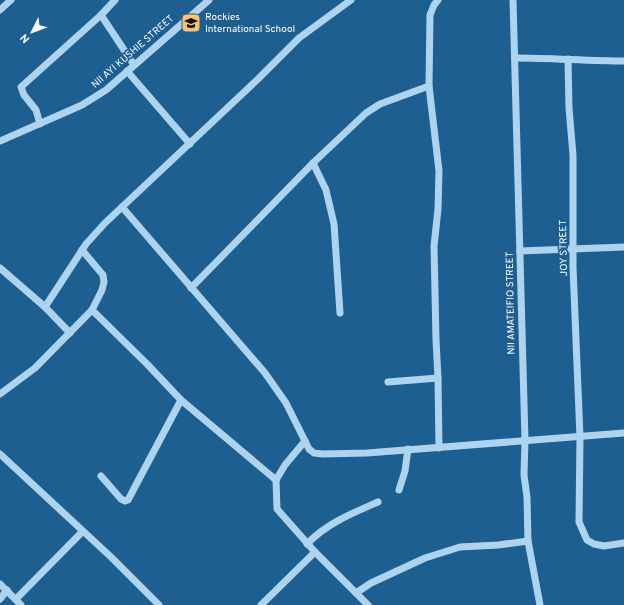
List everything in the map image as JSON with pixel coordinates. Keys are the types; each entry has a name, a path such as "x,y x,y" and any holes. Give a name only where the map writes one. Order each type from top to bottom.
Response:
{"street":[{"path":"0,10 11,0"},
{"path":"40,124 36,110 24,95 21,87 101,15 115,0"},
{"name":"NII AYI KUSHIE STREET","path":"0,141 82,105 106,90 209,0"},
{"path":"45,307 86,244 105,223 190,144 299,38 351,0"},
{"path":"438,0 430,15 430,86 439,171 438,209 434,246 439,448"},
{"name":"NII AMATEIFIO STREET","path":"513,0 525,440 524,475 527,497 528,541 540,605"},
{"path":"101,15 134,64"},
{"path":"515,58 624,61"},
{"name":"JOY STREET","path":"568,59 569,108 573,155 573,249 580,438 579,522 582,532 587,540 594,544 604,546 624,543"},
{"path":"127,71 190,144"},
{"path":"190,288 313,163 366,113 380,104 430,86"},
{"path":"313,163 326,190 334,224 340,313"},
{"path":"122,207 190,288 265,373 286,403 309,449 314,453 367,453 525,440 580,438 624,433"},
{"path":"520,251 624,247"},
{"path":"0,394 35,368 92,310 102,290 104,282 103,275 82,250"},
{"path":"1,272 45,307 70,333"},
{"path":"92,310 158,375 181,400 276,480"},
{"path":"388,382 438,378"},
{"path":"101,476 121,499 125,501 128,500 181,400"},
{"path":"305,441 285,465 276,480 277,509 307,544 368,605"},
{"path":"399,490 405,471 408,449"},
{"path":"0,454 82,532 111,557 159,605"},
{"path":"307,544 317,533 336,521 378,502"},
{"path":"0,584 18,602 82,532"},
{"path":"356,593 371,583 424,558 460,547 498,545 528,541"},
{"path":"261,605 315,552"},
{"path":"0,599 7,590"}],"place":[{"name":"Rockies International School","path":"191,23"}]}
